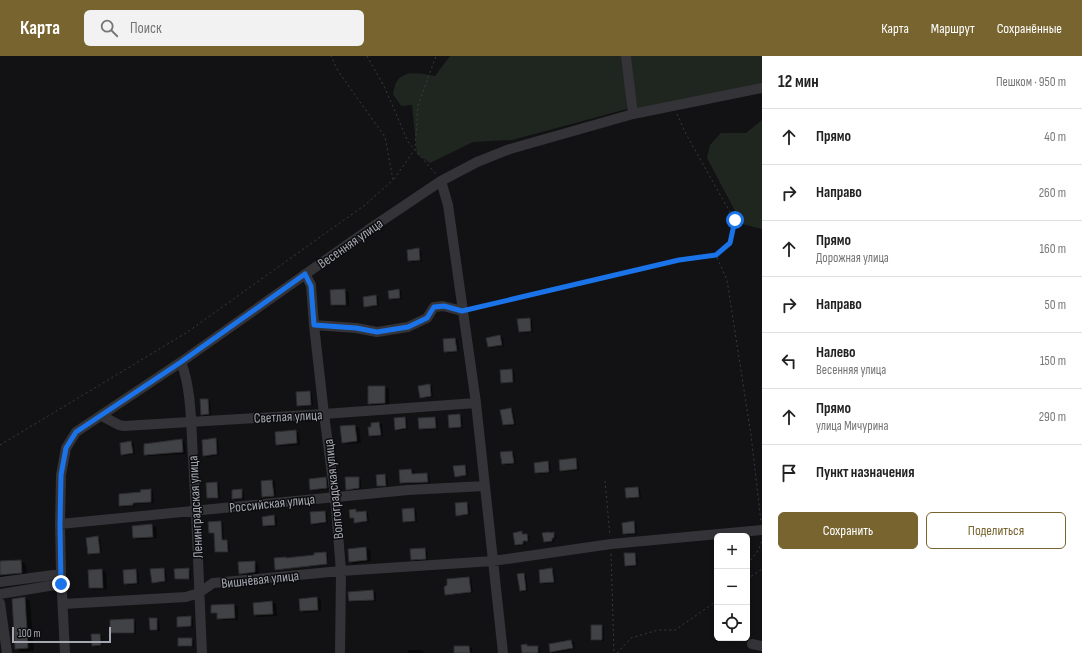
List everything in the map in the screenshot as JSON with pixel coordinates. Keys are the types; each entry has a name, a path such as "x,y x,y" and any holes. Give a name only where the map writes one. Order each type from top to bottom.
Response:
{"street":[{"path":"626,56 633,114"},
{"name":"Весенняя улица","path":"65,653 61,584 61,475 66,448 76,432 181,362 368,230 441,181 477,162 510,149 633,114 762,88"},
{"path":"441,181 448,205 476,403 503,653"},
{"name":"Волгоградская улица","path":"305,274 311,286 324,414 335,497 341,571 340,653"},
{"path":"314,325 356,328 377,332 408,327 427,318 434,307 444,306 462,311"},
{"name":"Ленинградская улица","path":"181,362 186,374 190,421 196,511 202,653"},
{"name":"Светлая улица","path":"102,416 118,425 124,426 476,403"},
{"name":"Российская улица","path":"60,524 408,490 485,486"},
{"name":"Вишнёвая улица","path":"63,604 186,597 199,593 213,583 341,571 493,561 611,544 762,529"},
{"path":"0,582 61,574"},
{"path":"0,594 61,584"},
{"path":"0,603 7,653"}],"path":[{"path":"332,56 338,71 385,137 393,180"},
{"path":"368,56 385,88 408,142 441,181"},
{"path":"0,445 186,333 365,205 393,180 415,149 418,105 436,56"},
{"path":"462,311 679,260 716,255 730,243 735,220 686,134 673,106"},
{"path":"716,255 727,280 751,435 762,529"},
{"path":"604,481 611,544 614,653"},
{"path":"750,560 757,552 762,542 762,535"},
{"path":"750,577 762,569"},
{"path":"617,653 631,638 658,630 675,630 714,603"}],"shaded area":[{"path":"450,56 623,56 627,109 512,140 473,142 430,163 417,154 412,105 401,106 393,94 396,82 400,77 414,73 435,76"},
{"path":"631,56 762,56 762,83 637,109"},
{"path":"762,120 762,229 742,224 707,158 710,145 721,133 746,133"}],"building":[{"path":"419,248 420,260 408,261 407,250"},
{"path":"345,289 346,305 331,305 330,290"},
{"path":"399,289 400,298 389,299 388,291"},
{"path":"376,295 377,305 364,307 363,297"},
{"path":"530,318 531,331 519,332 517,319"},
{"path":"500,335 502,345 488,347 486,338"},
{"path":"455,338 457,351 444,352 443,339"},
{"path":"512,369 513,382 501,383 500,370"},
{"path":"430,384 431,396 420,398 418,386"},
{"path":"368,386 385,386 385,403 368,404"},
{"path":"310,391 311,405 297,406 296,392"},
{"path":"200,399 208,399 209,414 201,415"},
{"path":"511,408 514,424 503,425 500,410"},
{"path":"460,414 461,427 449,428 448,415"},
{"path":"405,417 406,428 395,430 394,418"},
{"path":"435,417 436,428 419,429 418,418"},
{"path":"379,422 381,435 369,436 368,427 371,427 371,423"},
{"path":"355,425 357,441 342,443 340,426"},
{"path":"296,430 297,443 276,445 275,432"},
{"path":"216,438 217,454 203,456 202,440"},
{"path":"182,439 183,452 144,455 144,444"},
{"path":"131,441 133,453 121,455 120,443"},
{"path":"512,451 514,463 502,464 500,452"},
{"path":"576,458 577,469 560,471 559,460"},
{"path":"548,461 549,472 535,473 534,463"},
{"path":"465,465 466,475 455,477 453,466"},
{"path":"411,469 412,474 427,473 428,482 400,483 399,470"},
{"path":"385,474 386,486 377,486 376,475"},
{"path":"326,477 327,488 310,490 309,479"},
{"path":"345,477 359,477 359,488 346,490"},
{"path":"272,480 274,496 262,497 261,481"},
{"path":"217,482 218,498 207,498 206,483"},
{"path":"638,487 639,497 626,498 625,488"},
{"path":"151,489 151,502 133,503 133,505 119,506 119,494 141,492 140,490"},
{"path":"242,489 242,498 232,499 232,490"},
{"path":"467,502 468,514 456,516 455,503"},
{"path":"414,508 415,521 403,522 402,509"},
{"path":"356,509 356,512 366,511 367,521 354,523 354,518 350,518 349,510"},
{"path":"325,511 326,522 311,524 310,512"},
{"path":"274,515 275,525 263,526 262,517"},
{"path":"221,521 222,540 227,540 228,552 215,552 214,533 209,533 208,522"},
{"path":"634,521 635,533 623,534 622,523"},
{"path":"152,524 153,537 133,538 132,526"},
{"path":"522,531 522,534 527,534 528,541 523,541 523,544 515,545 513,533"},
{"path":"554,532 554,538 552,538 552,541 544,542 542,533"},
{"path":"98,536 100,553 88,554 86,538"},
{"path":"366,547 367,560 349,562 348,549"},
{"path":"425,548 426,559 411,560 410,549"},
{"path":"326,552 327,564 275,570 274,558 314,555 314,553"},
{"path":"624,553 635,553 636,565 625,566"},
{"path":"21,560 22,573 0,575 0,561"},
{"path":"255,561 255,572 239,574 238,562"},
{"path":"164,568 165,581 152,583 150,569"},
{"path":"189,568 189,579 175,579 174,569"},
{"path":"552,568 554,582 540,583 539,570"},
{"path":"102,569 103,588 89,588 88,570"},
{"path":"136,569 137,583 124,584 123,570"},
{"path":"524,573 526,590 520,591 517,574"},
{"path":"469,577 471,592 445,595 444,587 447,585 447,579"},
{"path":"373,590 374,600 349,601 348,592"},
{"path":"25,597 28,648 15,649 12,599"},
{"path":"317,597 318,610 300,611 299,599"},
{"path":"272,601 273,614 254,615 253,603"},
{"path":"234,604 235,618 217,619 217,613 211,613 211,605"},
{"path":"191,616 191,626 177,627 177,617"},
{"path":"149,618 157,618 157,630 150,630"},
{"path":"134,619 134,633 110,633 110,620"},
{"path":"591,625 602,625 602,640 591,640"},
{"path":"91,634 100,634 101,645 92,646"},
{"path":"178,638 192,638 192,646 178,646"},
{"path":"571,640 573,648 550,652 549,644"},
{"path":"527,644 527,646 538,646 538,653 522,653 521,645"},
{"path":"454,646 469,646 470,653 454,653"}],"route":[{"path":"61,584 61,475 66,448 76,432 181,362 305,274 311,286 314,325 356,328 377,332 408,327 427,318 434,307 444,306 462,311 679,260 716,255 730,243 735,220"}]}
